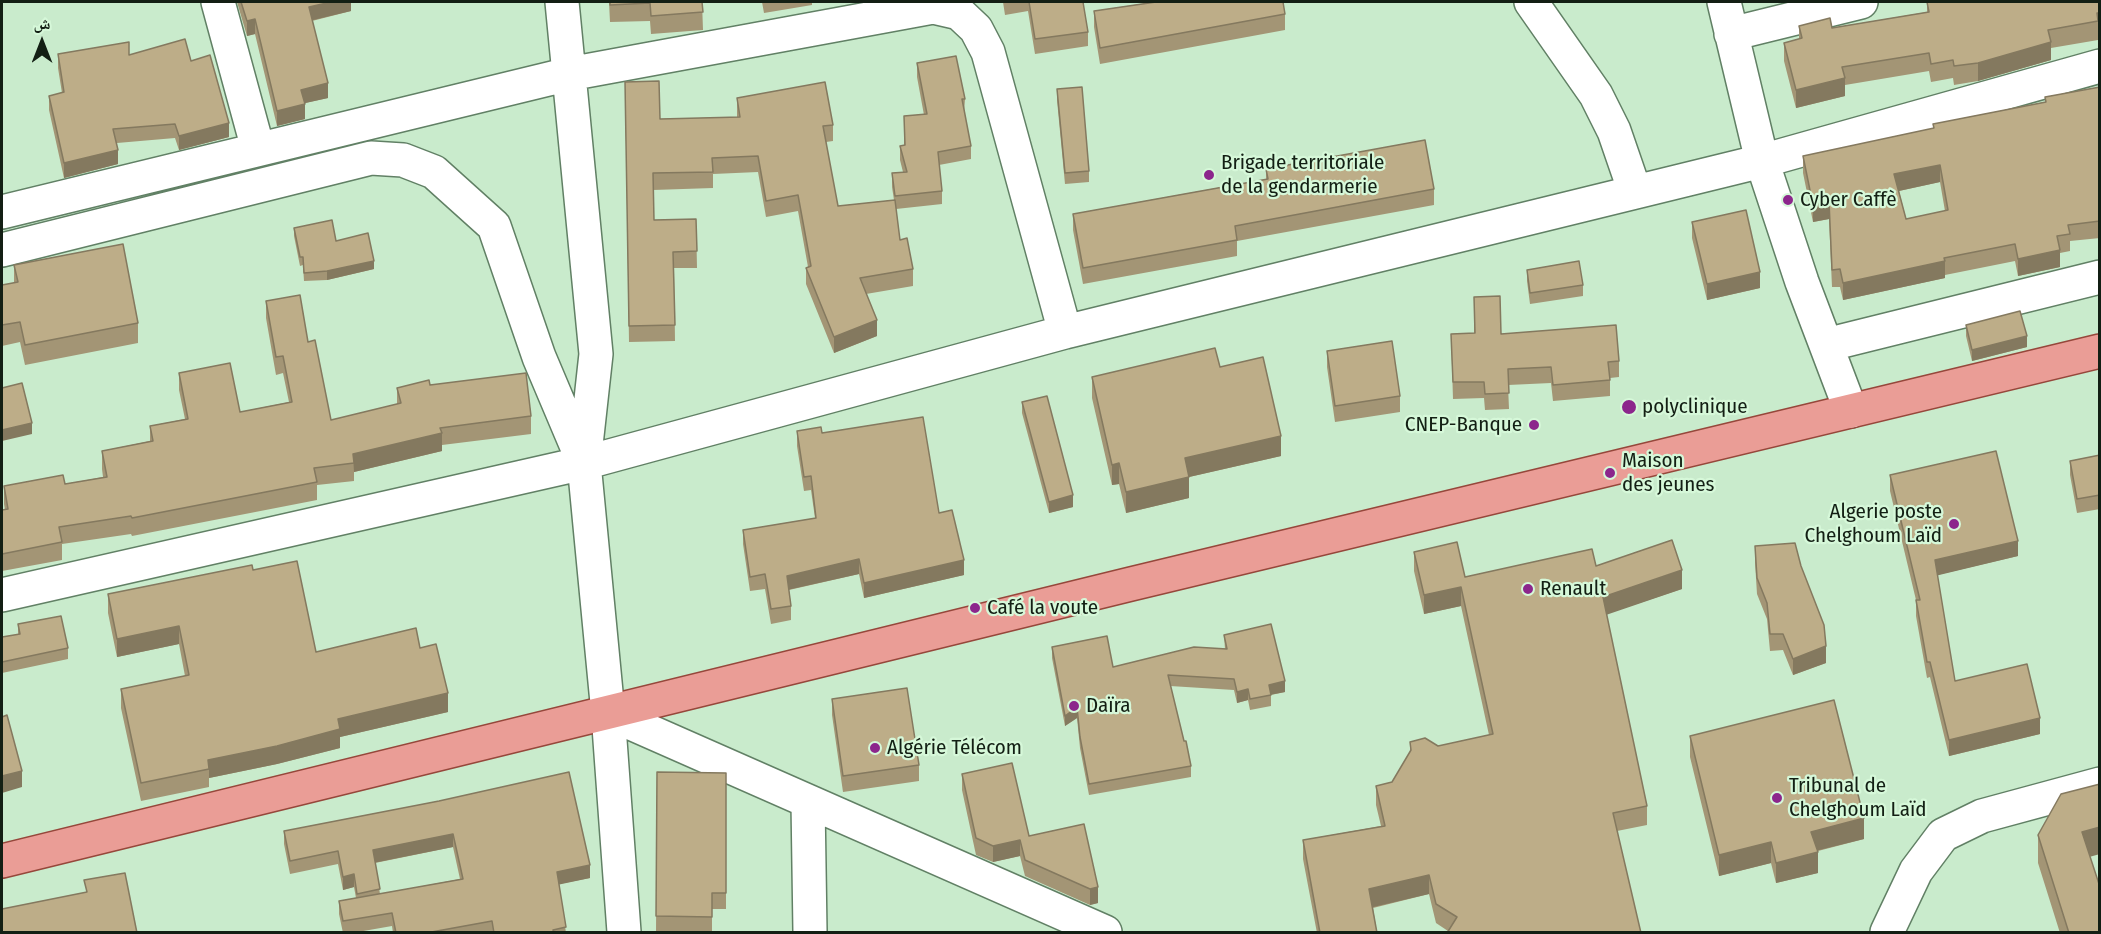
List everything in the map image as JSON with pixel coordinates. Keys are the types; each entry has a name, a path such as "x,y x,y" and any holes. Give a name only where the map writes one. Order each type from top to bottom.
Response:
{"main road":[{"path":"2,861 1131,584 2100,351"}],"street":[{"path":"218,2 258,149"},
{"path":"562,2 596,354 584,463 608,713 624,933"},
{"path":"1531,2 1596,95 1614,131 1635,192"},
{"path":"1725,2 1762,161 1802,282 1851,411"},
{"path":"1731,34 1861,2"},
{"path":"2,212 569,74 933,7 960,13 976,29 988,51 1065,332"},
{"path":"2,594 584,463 1065,332 1762,161 2100,66"},
{"path":"2,250 371,158 403,159 434,172 494,225 539,357 584,463"},
{"path":"1826,345 2100,277"},
{"path":"539,357 557,366 573,368 587,363 596,354"},
{"path":"608,713 1105,933"},
{"path":"1887,933 1916,871 1943,835 1982,816 2100,784"},
{"path":"808,802 810,933"}],"building":[{"path":"241,2 331,2 309,7 328,83 301,90 305,104 277,111 255,19 247,21"},
{"path":"610,2 702,2 703,12 651,16 650,3 610,5"},
{"path":"1029,2 1083,2 1088,32 1035,39"},
{"path":"1156,2 1283,2 1285,14 1100,48 1094,11"},
{"path":"1927,2 2100,2 2100,13 2097,13 2098,21 2048,30 2051,42 1978,63 1954,66 1953,60 1931,64 1929,53 1842,67 1845,78 1796,90 1784,43 1802,38 1799,26 1830,18 1832,28 1929,12"},
{"path":"185,39 191,61 210,55 229,123 179,136 175,124 113,129 118,150 64,163 49,96 64,92 58,54 129,42 129,55"},
{"path":"956,56 965,99 962,99 971,146 938,152 942,191 895,196 892,173 907,172 900,146 905,145 904,116 927,114 917,63"},
{"path":"659,81 660,119 740,117 737,98 825,82 833,125 823,126 838,206 895,200 900,240 907,238 913,269 860,278 877,320 834,337 806,268 811,266 798,195 766,201 758,156 712,158 713,172 653,173 654,220 696,219 697,251 673,252 675,325 629,326 625,82"},
{"path":"1082,87 1089,171 1065,173 1057,89"},
{"path":"2100,87 2100,221 2068,225 2070,234 2057,236 2060,250 2018,259 2015,244 1944,258 1945,261 1843,283 1840,269 1832,270 1829,201 1813,205 1803,156 1934,128 1933,124 2046,102 2045,97","holes":["1940,165 1948,210 1906,219 1894,174"]},
{"path":"1425,140 1434,189 1235,226 1237,240 1083,268 1073,214 1268,179 1266,169"},
{"path":"1746,210 1760,272 1707,284 1692,222"},
{"path":"332,220 336,241 368,233 374,261 327,271 304,273 303,257 300,257 294,228"},
{"path":"123,244 138,323 25,345 20,322 2,325 2,285 18,282 14,265"},
{"path":"1579,261 1583,285 1530,293 1527,270"},
{"path":"300,295 308,342 315,340 331,420 401,403 397,388 429,380 430,385 526,373 531,416 440,428 442,433 353,454 354,463 314,468 317,482 132,518 131,516 59,527 62,542 2,554 2,510 8,509 4,486 63,475 65,484 107,477 102,451 153,441 150,426 188,419 179,373 230,363 240,412 292,402 283,356 276,357 266,301"},
{"path":"1500,296 1501,334 1616,325 1619,361 1608,362 1610,380 1553,385 1551,367 1508,369 1509,393 1485,394 1484,382 1453,382 1451,334 1475,333 1474,297"},
{"path":"2020,311 2027,336 1972,350 1966,325"},
{"path":"1392,341 1400,396 1335,406 1327,351"},
{"path":"1215,348 1220,367 1263,357 1281,436 1185,458 1189,477 1126,492 1119,463 1112,465 1092,377"},
{"path":"22,383 32,423 2,430 2,388"},
{"path":"1047,396 1073,495 1049,502 1022,402"},
{"path":"923,417 939,513 952,510 964,560 864,583 859,559 787,576 791,606 771,609 765,574 750,577 743,530 816,518 811,476 804,477 797,431 821,427 822,433"},
{"path":"1996,451 2018,541 1935,560 1955,681 2027,664 2040,718 1949,740 1930,662 1927,662 1916,600 1920,600 1890,475"},
{"path":"2100,455 2100,495 2077,499 2070,461"},
{"path":"1672,540 1682,570 1603,597 1647,806 1613,813 1641,933 1447,933 1457,917 1436,904 1429,875 1369,889 1377,933 1320,933 1303,840 1385,826 1376,786 1392,782 1411,750 1410,742 1425,738 1438,746 1493,734 1461,587 1424,595 1414,552 1457,542 1465,577 1592,549 1596,566"},
{"path":"1795,543 1801,566 1824,625 1826,646 1793,659 1783,634 1770,634 1767,603 1757,578 1755,546"},
{"path":"297,561 316,652 416,628 420,648 436,644 448,693 338,719 340,729 277,746 208,760 209,769 141,783 121,689 189,675 179,626 117,639 108,594 252,565 253,570"},
{"path":"61,616 68,648 2,662 2,637 20,634 18,624"},
{"path":"1271,624 1285,681 1269,685 1271,695 1250,699 1248,689 1237,692 1234,679 1168,675 1191,766 1089,784 1077,707 1065,716 1052,647 1107,636 1113,667 1194,647 1227,649 1224,635"},
{"name":"Algérie Télécom","path":"907,688 919,765 843,776 832,699"},
{"name":"Tribunal de Chelghoum Laïd","path":"1834,700 1864,818 1811,832 1818,852 1776,863 1771,842 1719,855 1690,736"},
{"path":"7,715 22,771 2,776 2,717"},
{"path":"1012,763 1029,836 1084,824 1098,887 1090,889 1025,860 1020,840 993,846 976,838 962,774"},
{"path":"569,772 590,865 557,872 566,927 553,930 554,933 494,933 492,921 426,933 396,933 392,913 343,921 339,901 463,879 453,834 373,850 380,889 357,894 354,874 343,877 338,851 290,861 284,831 439,801"},
{"path":"657,772 726,773 726,893 712,893 712,917 656,916"},
{"path":"2100,784 2100,827 2082,832 2100,887 2100,933 2069,933 2038,835 2061,794"},
{"path":"125,873 137,933 2,933 2,909 87,892 84,880"}],"place":[{"name":"Brigade territoriale de la gendarmerie","path":"1209,175"},
{"name":"Cyber Caffè","path":"1788,200"},
{"name":"polyclinique","path":"1629,407"},
{"name":"CNEP-Banque","path":"1534,425"},
{"name":"Maison des jeunes","path":"1610,473"},
{"name":"Algerie poste Chelghoum Laïd","path":"1954,524"},
{"name":"Renault","path":"1528,589"},
{"name":"Café la voute","path":"975,608"},
{"name":"Daïra","path":"1074,706"},
{"name":"Algérie Télécom","path":"875,748"},
{"name":"Tribunal de Chelghoum Laïd","path":"1777,798"}]}
